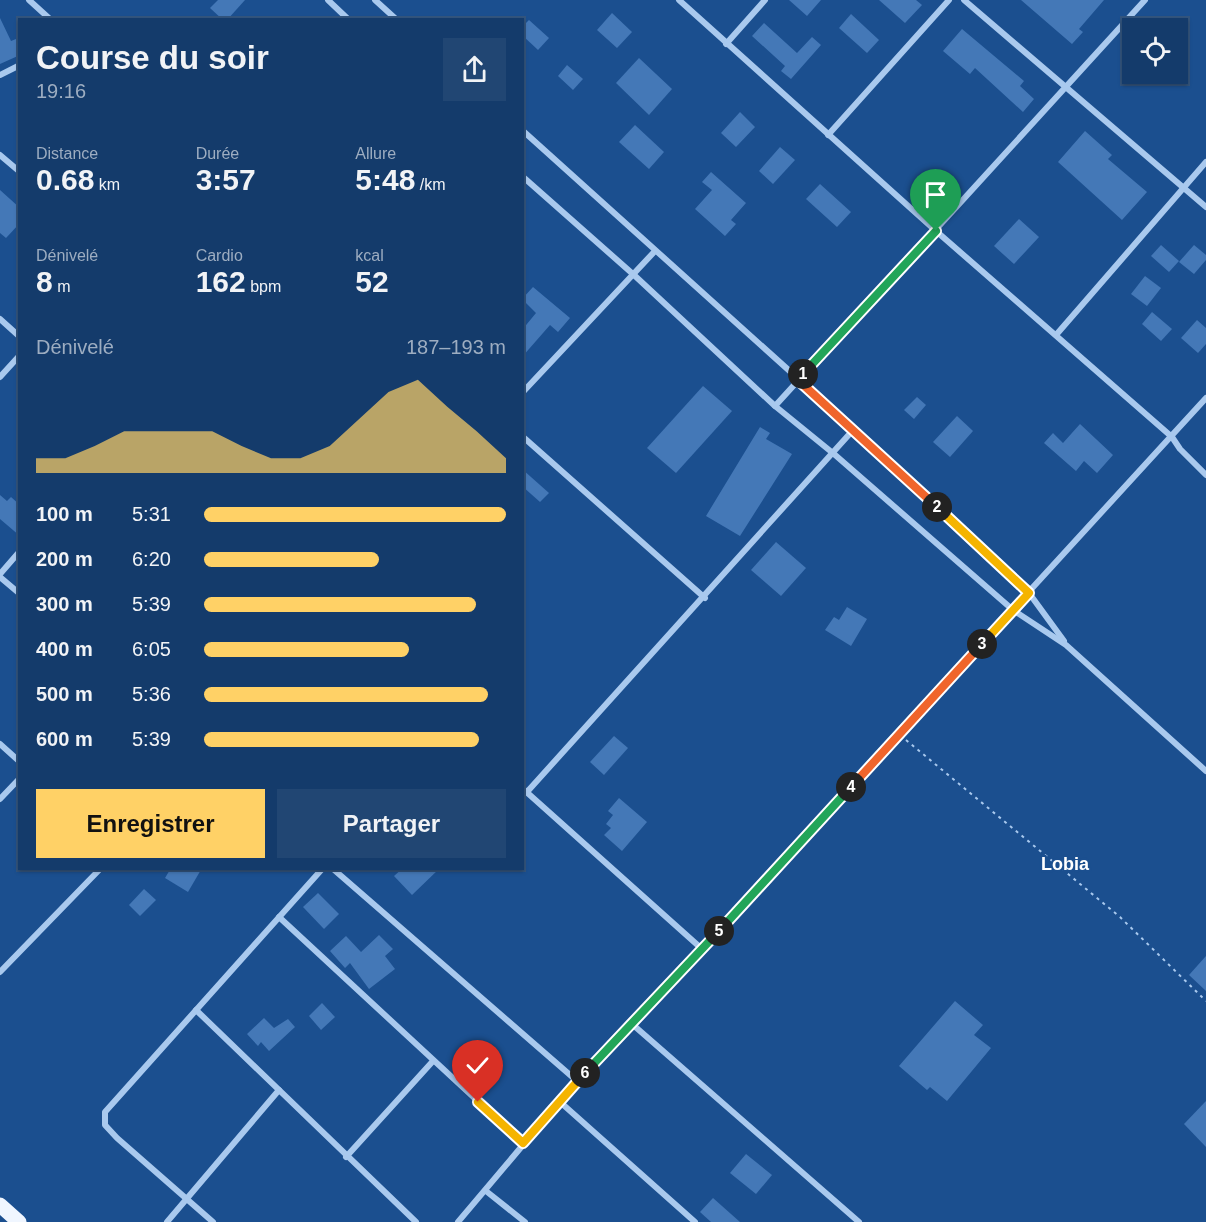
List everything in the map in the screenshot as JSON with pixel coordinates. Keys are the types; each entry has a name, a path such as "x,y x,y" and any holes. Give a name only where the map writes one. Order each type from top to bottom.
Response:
{"main road":[{"path":"0,1204 19,1222"}],"street":[{"path":"29,0 49,18"},
{"path":"328,0 347,18"},
{"path":"375,0 395,18"},
{"path":"679,0 936,231 1172,437 1180,449 1206,475"},
{"path":"726,44 765,0"},
{"path":"828,135 949,0"},
{"path":"964,0 1206,207"},
{"path":"775,406 1145,0"},
{"path":"0,75 18,66"},
{"path":"524,132 854,429 1029,593 1066,645"},
{"path":"0,155 18,170"},
{"path":"1056,335 1206,162"},
{"path":"524,178 634,275 775,406 834,454 1013,610 1066,645 1206,771"},
{"path":"524,391 655,251"},
{"path":"0,320 18,335"},
{"path":"0,377 18,357"},
{"path":"458,1222 577,1081 702,949 1206,398"},
{"path":"702,949 525,790 705,597 854,429"},
{"path":"524,438 705,597"},
{"path":"18,554 0,576 18,592"},
{"path":"0,744 18,760"},
{"path":"0,799 18,780"},
{"path":"0,972 99,870"},
{"path":"213,1222 117,1138 105,1125 105,1112 321,870"},
{"path":"334,870 577,1081"},
{"path":"279,917 523,1143"},
{"path":"196,1010 416,1222"},
{"path":"632,1024 858,1222"},
{"path":"346,1157 433,1061"},
{"path":"167,1222 279,1090"},
{"path":"559,1101 695,1222"},
{"path":"486,1191 525,1222"}],"path":[{"path":"899,734 1120,917 1206,1001"}],"building":[{"path":"218,0 245,0 229,18 221,18 210,8"},
{"path":"789,0 821,0 807,16"},
{"path":"879,0 916,0 922,5 905,23"},
{"path":"1021,0 1104,0 1079,29 1083,32 1072,44"},
{"path":"612,13 632,32 617,48 597,30"},
{"path":"851,14 879,40 867,53 839,28"},
{"path":"0,18 11,41 16,39 18,43 18,56 0,64"},
{"path":"529,20 549,38 538,50 524,37 524,25"},
{"path":"764,23 797,53 812,37 821,45 791,79 781,71 785,66 752,36"},
{"path":"962,29 1024,81 1020,86 1034,99 1023,112 975,68 970,74 943,51"},
{"path":"639,58 672,89 649,115 616,83"},
{"path":"567,65 583,79 573,90 558,76"},
{"path":"740,112 755,127 736,147 721,133"},
{"path":"635,125 664,152 649,169 619,142"},
{"path":"1085,131 1112,155 1108,159 1147,192 1122,220 1058,162"},
{"path":"780,147 795,160 773,184 759,171"},
{"path":"711,172 746,203 731,220 736,224 725,236 695,209 712,190 702,182"},
{"path":"820,184 851,212 837,227 806,199"},
{"path":"0,190 18,206 18,225 6,238 0,233"},
{"path":"1019,219 1039,237 1014,264 994,246"},
{"path":"1161,245 1179,261 1169,272 1151,256"},
{"path":"1194,245 1206,255 1206,260 1194,274 1179,262"},
{"path":"1145,276 1161,288 1147,306 1131,294"},
{"path":"533,287 570,318 558,332 550,325 524,355 524,328 536,313 524,301 524,297"},
{"path":"1152,312 1172,329 1161,341 1142,324"},
{"path":"1197,320 1206,328 1206,344 1198,353 1181,338"},
{"path":"703,386 732,411 676,473 647,448"},
{"path":"917,397 926,405 914,419 904,410"},
{"path":"957,416 973,431 950,457 933,442"},
{"path":"1080,424 1113,455 1097,473 1084,461 1076,471 1044,443 1053,433 1063,443"},
{"path":"760,427 770,433 766,439 792,454 740,536 706,516"},
{"path":"524,471 549,493 540,502 524,488"},
{"path":"0,495 7,501 11,497 18,503 18,534 0,519"},
{"path":"776,542 806,568 781,596 751,570"},
{"path":"847,607 867,619 851,646 825,630 834,617 839,620"},
{"path":"614,736 628,748 604,775 590,762"},
{"path":"619,798 647,822 622,851 604,835 611,828 606,824 613,815 608,811"},
{"path":"170,870 201,870 188,892 165,878"},
{"path":"401,870 438,870 412,895 394,876"},
{"path":"144,889 156,900 140,916 129,905"},
{"path":"318,893 339,914 324,929 303,907"},
{"path":"379,935 393,949 385,956 395,969 369,989 350,963 345,968 330,951 346,936 361,952"},
{"path":"1206,956 1206,991 1189,975"},
{"path":"955,1001 983,1025 974,1035 991,1048 947,1101 930,1087 927,1090 899,1066"},
{"path":"322,1003 335,1017 321,1030 309,1016"},
{"path":"264,1018 274,1028 288,1019 295,1027 269,1051 261,1042 258,1046 247,1034"},
{"path":"1206,1101 1206,1147 1184,1124"},
{"path":"746,1154 772,1175 756,1194 730,1173"},
{"path":"713,1198 740,1222 711,1222 700,1212"}],"district":[{"name":"Lobia","path":"1065,864"}],"route":[{"path":"478,1102 523,1143 577,1081 702,949 1029,593 854,429 798,380 936,231"}]}
